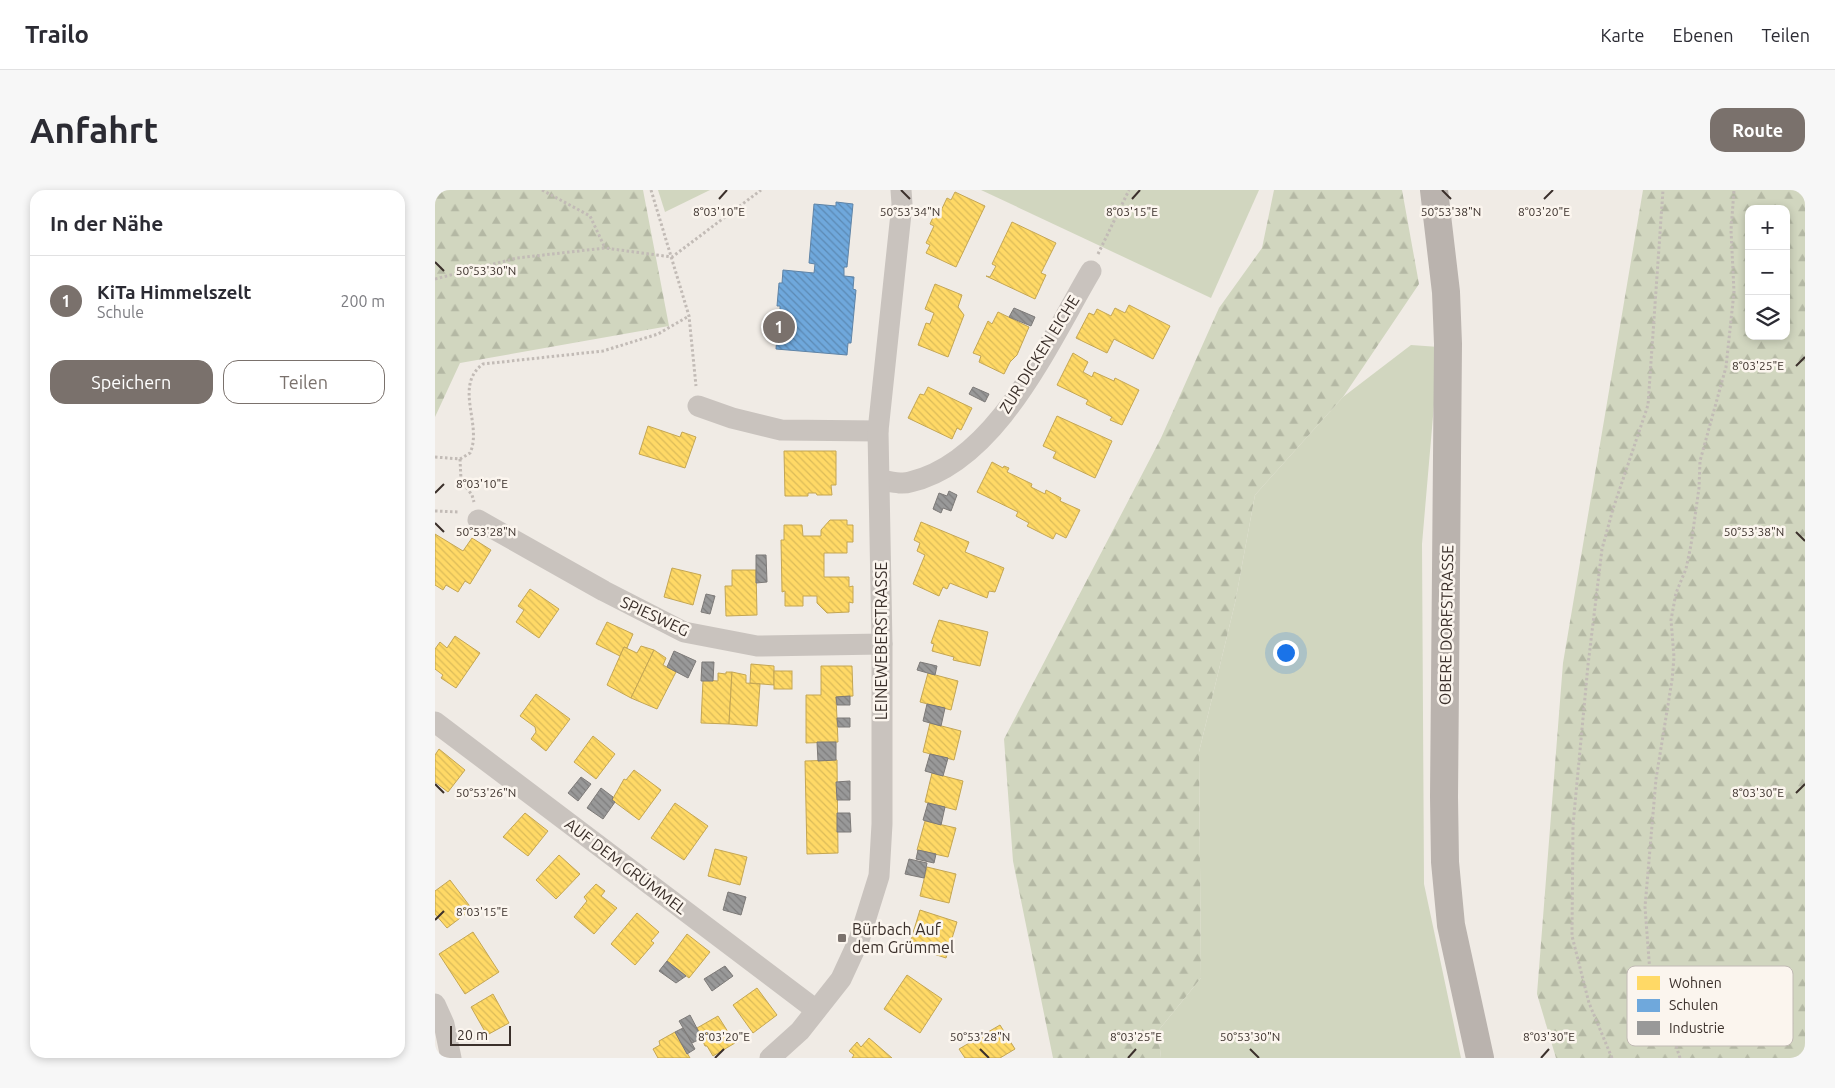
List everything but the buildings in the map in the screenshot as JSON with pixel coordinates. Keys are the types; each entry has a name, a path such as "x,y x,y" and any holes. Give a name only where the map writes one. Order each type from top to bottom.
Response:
{"street":[{"name":"LEINEWEBERSTRASSE","path":"770,1058 800,1031 841,979 859,940 879,876 882,824 882,644 878,431 902,204 901,190"},
{"name":"OBERE DORFSTRASSE","path":"1434,190 1446,292 1449,344 1444,797 1445,862 1451,925 1480,1058"},
{"name":"ZUR DICKEN EICHE","path":"880,480 909,483 945,469 969,452 985,436 1020,391 1091,271"},
{"path":"698,406 732,418 781,430 878,431"},
{"name":"SPIESWEG","path":"469,516 604,591 684,632 757,646 882,644"},
{"name":"AUF DEM GRÜMMEL","path":"435,722 816,1010"},
{"path":"435,1004 443,1024 451,1058"}],"path":[{"path":"542,190 590,216 605,248"},
{"path":"651,190 689,316 698,406"},
{"path":"435,279 517,258 605,248 672,257 761,190"},
{"path":"1091,271 1129,190"},
{"path":"1612,1058 1589,1003 1573,936 1573,825 1587,665 1602,549 1613,509 1648,405 1663,190"},
{"path":"1649,966 1645,907 1656,779 1672,680 1674,657 1671,620 1691,545 1699,488 1700,461 1726,367 1734,292 1731,230 1734,190"},
{"path":"435,457 460,459 470,453 473,447 474,435 469,384 472,375 483,364 603,351 658,334 689,316"},
{"path":"435,511 469,516 472,495 461,480 460,459"},
{"path":"1676,1046 1680,1058"}],"green space":[{"path":"435,190 643,190 669,326 460,363 435,417"},
{"path":"658,190 710,190 665,212"},
{"path":"981,190 1259,190 1211,298"},
{"path":"1274,190 1402,190 1419,284 1343,397 1255,495 1235,603 1199,752 1201,978 1158,1031 1161,1058 1053,1058 1013,861 1004,739 1161,438 1219,308 1262,248"},
{"path":"1643,190 1805,190 1805,1058 1556,1058 1537,994 1563,663"},
{"path":"1411,345 1439,347 1422,544 1424,884 1461,1058 1161,1058 1158,1031 1201,978 1199,752 1235,603 1255,495 1343,397"}],"place":[{"name":"KiTa Himmelszelt","path":"779,327"},
{"name":"Bürbach Auf dem Grümmel","path":"842,938"}]}
